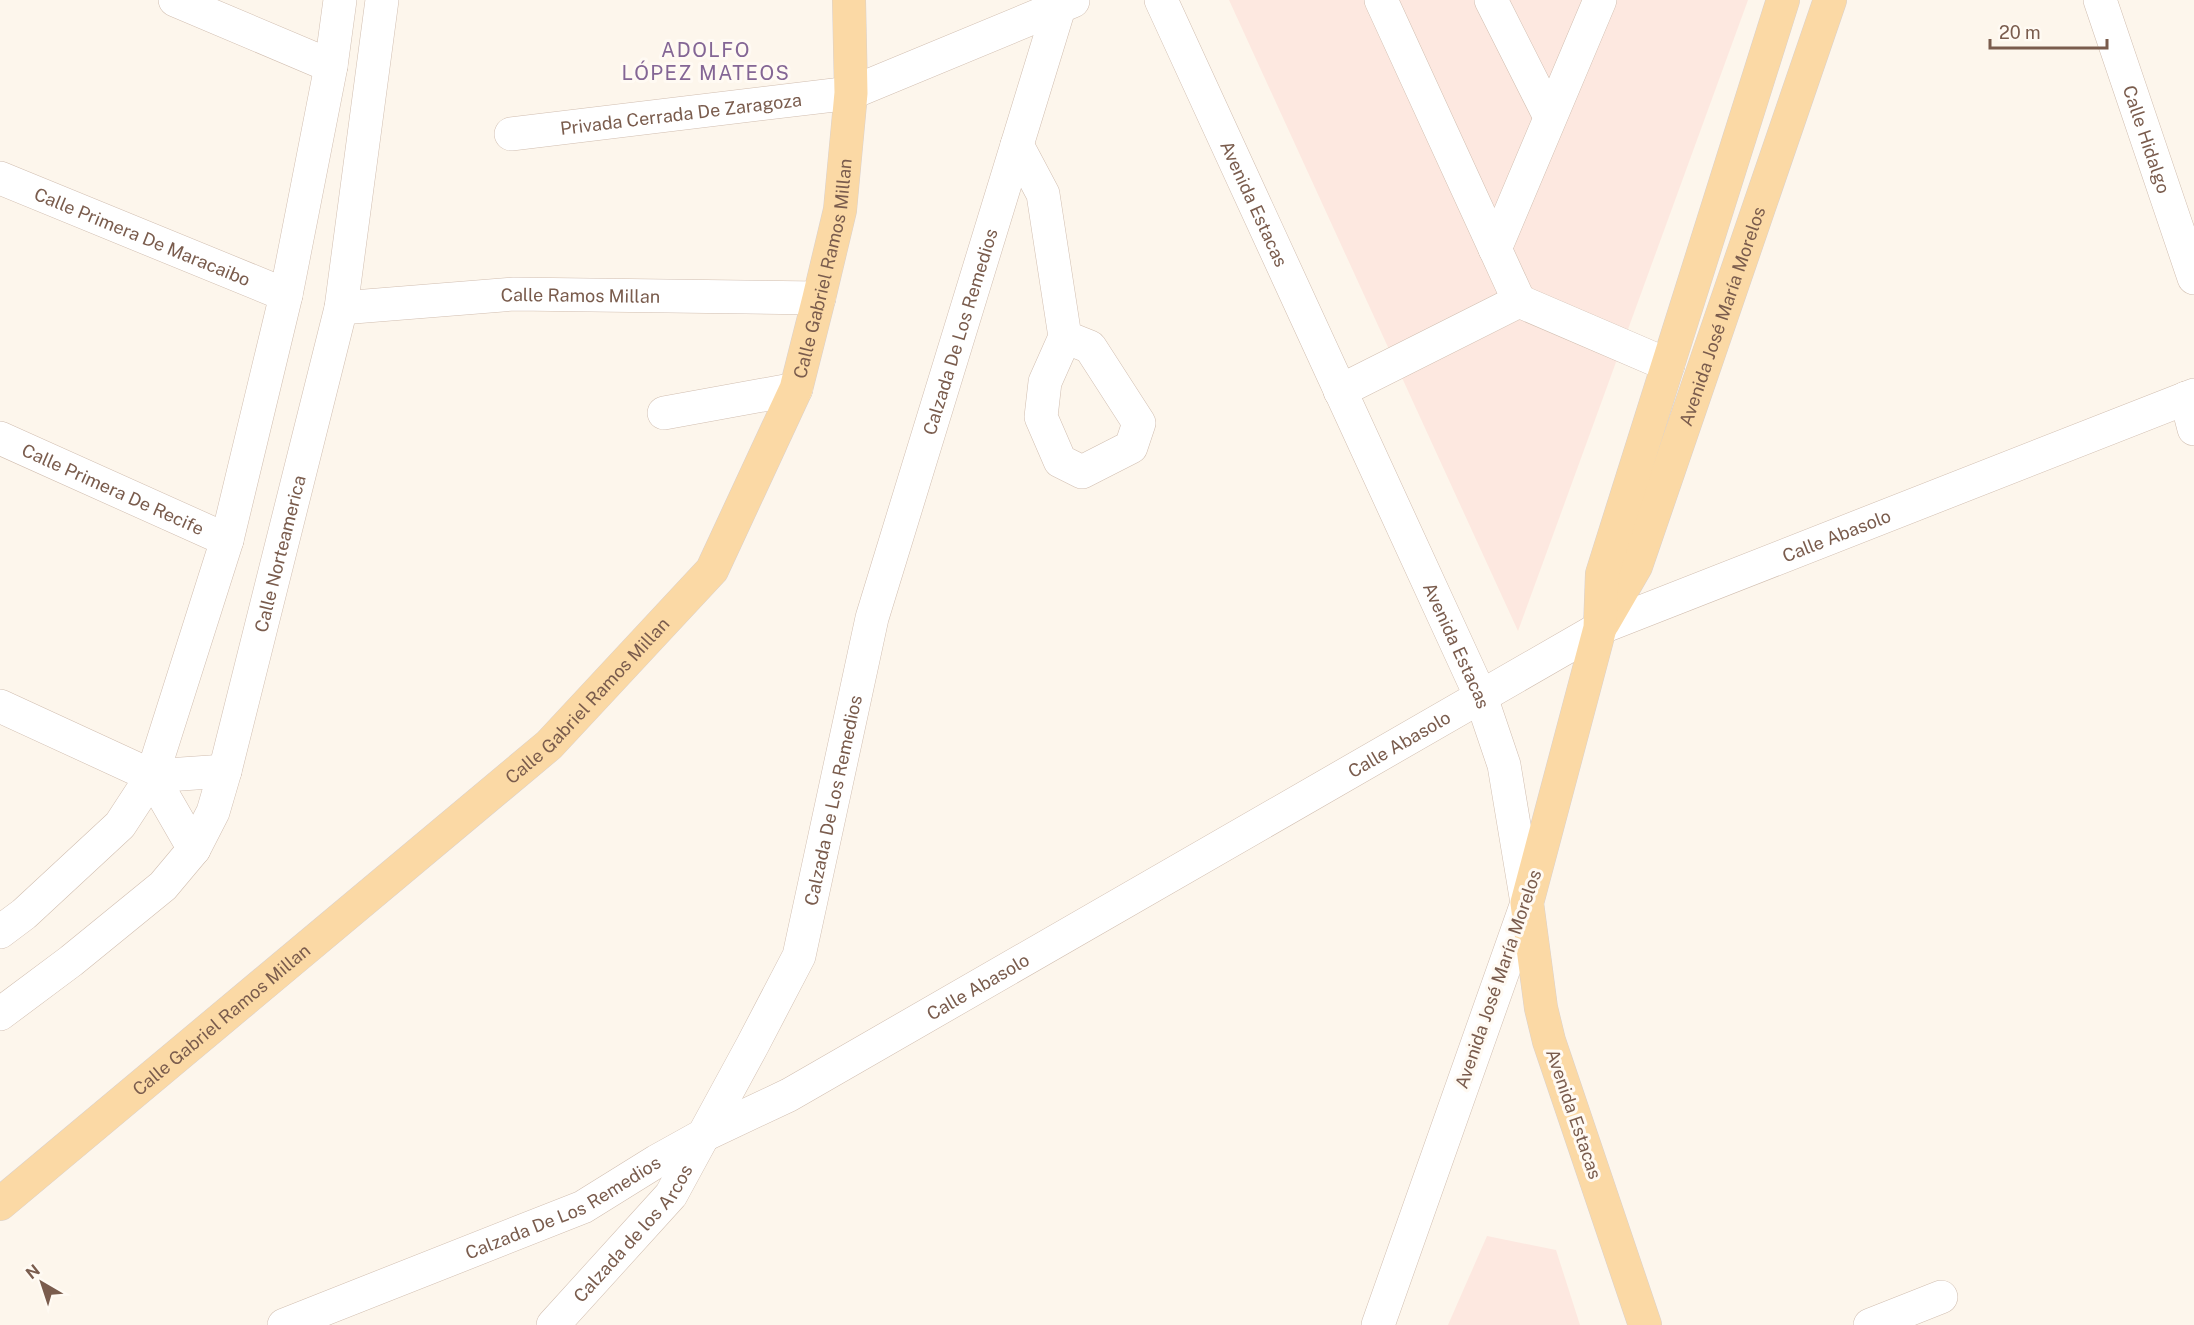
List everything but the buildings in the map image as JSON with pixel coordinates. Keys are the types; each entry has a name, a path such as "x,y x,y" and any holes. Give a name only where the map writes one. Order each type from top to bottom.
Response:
{"main road":[{"name":"Calle Gabriel Ramos Millan","path":"0,1204 549,745 712,570 796,389 819,298 840,210 851,93 849,0"},
{"name":"Avenida José María Morelos","path":"1527,903 1600,628 1602,574 1783,0"},
{"name":"Avenida José María Morelos","path":"1600,628 1636,566 1830,0"},
{"name":"Avenida Estacas","path":"1527,903 1541,1008 1549,1041 1645,1325"}],"street":[{"path":"175,0 331,66"},
{"path":"0,932 24,914 120,825 152,776 227,540 286,295 331,66 340,0"},
{"name":"Calle Norteamerica","path":"0,1014 71,962 163,886 194,849 213,812 341,308 382,0"},
{"name":"Avenida Estacas","path":"1161,0 1481,697 1504,765 1527,903"},
{"path":"1381,0 1519,301 1668,364"},
{"path":"1491,0 1550,117"},
{"path":"1495,249 1600,0"},
{"name":"Calle Hidalgo","path":"2100,0 2194,278"},
{"name":"Privada Cerrada De Zaragoza","path":"511,134 851,93 1066,4"},
{"name":"Calzada De Los Remedios","path":"285,1325 583,1207 702,1136 799,956 872,618 1017,145 1066,4"},
{"path":"1017,145 1043,194 1065,337"},
{"name":"Calle Primera De Maracaibo","path":"0,178 286,295"},
{"name":"Calle Ramos Millan","path":"341,308 514,294 819,298"},
{"path":"1340,391 1519,301"},
{"path":"664,414 796,389"},
{"path":"2190,396 2194,429"},
{"name":"Calle Abasolo","path":"702,1136 789,1095 1600,628 2190,396"},
{"name":"Calle Primera De Recife","path":"0,438 227,540"},
{"path":"0,706 152,776 225,771"},
{"path":"152,776 194,849"},
{"name":"Avenida José María Morelos","path":"1378,1325 1527,903"},
{"name":"Calzada de los Arcos","path":"553,1325 670,1195 702,1136"},
{"path":"1870,1325 1941,1297"}],"shaded area":[{"path":"1229,0 1748,0 1518,631"},
{"path":"1487,1236 1556,1250 1580,1325 1448,1325"}],"district":[{"name":"ADOLFO LÓPEZ MATEOS","path":"706,62"}]}
